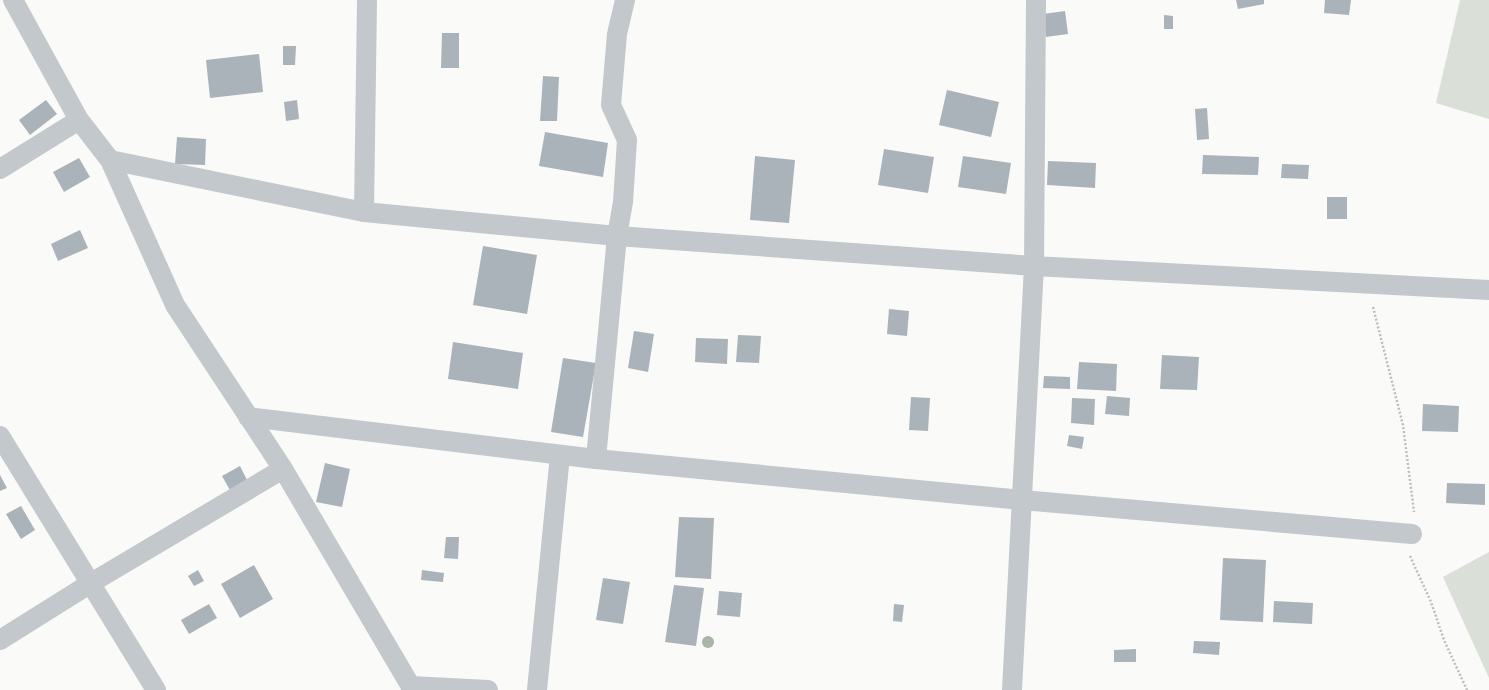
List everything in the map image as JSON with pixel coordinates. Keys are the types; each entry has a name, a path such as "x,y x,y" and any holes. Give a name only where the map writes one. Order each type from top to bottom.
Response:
{"street":[{"path":"13,0 79,120 110,160 175,305 283,469 412,688 488,690"},
{"path":"364,212 367,0"},
{"path":"596,459 617,236 623,202 627,140 611,105 617,34 625,0"},
{"path":"1012,690 1034,266 1036,0"},
{"path":"0,169 79,120"},
{"path":"110,160 364,212 617,236 1034,266 1489,290"},
{"path":"248,417 560,456 1022,500 1412,534"},
{"path":"0,436 156,690"},
{"path":"537,690 560,456"},
{"path":"0,640 91,583 283,469"}],"path":[{"path":"1367,283 1403,424 1415,508 1410,558 1431,602 1444,640 1467,690"}],"shaded area":[{"path":"1460,0 1489,0 1489,119 1436,103"},
{"path":"1489,552 1489,678 1443,577"}],"building":[{"path":"1236,0 1264,0 1264,4 1238,9"},
{"path":"1325,0 1351,0 1349,15 1324,13"},
{"path":"1065,11 1068,34 1046,37 1043,14"},
{"path":"1164,15 1173,16 1173,29 1164,29"},
{"path":"442,33 459,33 459,68 441,68"},
{"path":"283,46 296,46 295,65 283,65"},
{"path":"259,54 263,92 210,98 206,60"},
{"path":"543,76 559,77 557,121 540,121"},
{"path":"947,90 999,102 991,137 939,125"},
{"path":"46,100 57,114 30,135 19,120"},
{"path":"297,100 299,119 286,121 284,102"},
{"path":"1207,108 1209,139 1197,140 1195,109"},
{"path":"545,132 608,143 603,177 539,166"},
{"path":"177,137 206,139 205,165 175,164"},
{"path":"884,149 934,157 928,193 878,185"},
{"path":"1203,155 1259,157 1258,175 1202,174"},
{"path":"755,156 795,160 789,223 750,220"},
{"path":"963,156 1011,163 1006,194 958,187"},
{"path":"79,158 90,177 64,192 53,172"},
{"path":"1048,161 1096,163 1095,188 1047,185"},
{"path":"1282,164 1309,165 1308,179 1281,178"},
{"path":"1327,197 1347,197 1347,219 1327,219"},
{"path":"80,230 88,248 58,261 51,244"},
{"path":"483,246 537,255 527,314 473,305"},
{"path":"889,309 909,311 907,336 887,334"},
{"path":"634,331 654,334 648,372 628,368"},
{"path":"738,335 761,336 759,363 736,362"},
{"path":"696,338 728,339 727,364 695,362"},
{"path":"453,342 523,353 518,389 448,379"},
{"path":"1162,355 1199,357 1197,390 1160,389"},
{"path":"563,358 596,363 583,437 551,432"},
{"path":"1079,362 1117,364 1116,391 1077,389"},
{"path":"1044,376 1070,377 1070,389 1043,388"},
{"path":"1107,396 1130,398 1129,416 1105,414"},
{"path":"911,397 930,398 928,431 909,430"},
{"path":"1072,398 1095,399 1094,425 1071,423"},
{"path":"1423,404 1459,406 1458,432 1422,431"},
{"path":"1069,435 1084,437 1082,449 1067,446"},
{"path":"325,463 350,469 342,507 316,502"},
{"path":"240,466 248,482 231,492 222,476"},
{"path":"0,475 7,488 0,491"},
{"path":"1447,483 1485,484 1485,505 1446,503"},
{"path":"21,506 35,530 21,539 6,514"},
{"path":"679,517 714,518 711,579 675,577"},
{"path":"446,537 459,537 458,559 444,558"},
{"path":"1223,558 1266,560 1263,622 1220,620"},
{"path":"254,565 273,599 240,618 221,584"},
{"path":"198,570 204,581 194,586 188,576"},
{"path":"422,570 444,573 443,582 421,580"},
{"path":"603,578 630,582 623,624 596,620"},
{"path":"674,585 704,588 696,646 665,642"},
{"path":"719,591 742,593 740,617 717,615"},
{"path":"1274,601 1313,603 1312,624 1273,622"},
{"path":"209,604 217,618 189,634 181,620"},
{"path":"894,604 904,605 902,622 893,621"},
{"path":"1194,641 1220,642 1219,655 1193,653"},
{"path":"1136,649 1136,662 1114,662 1114,650"}]}
